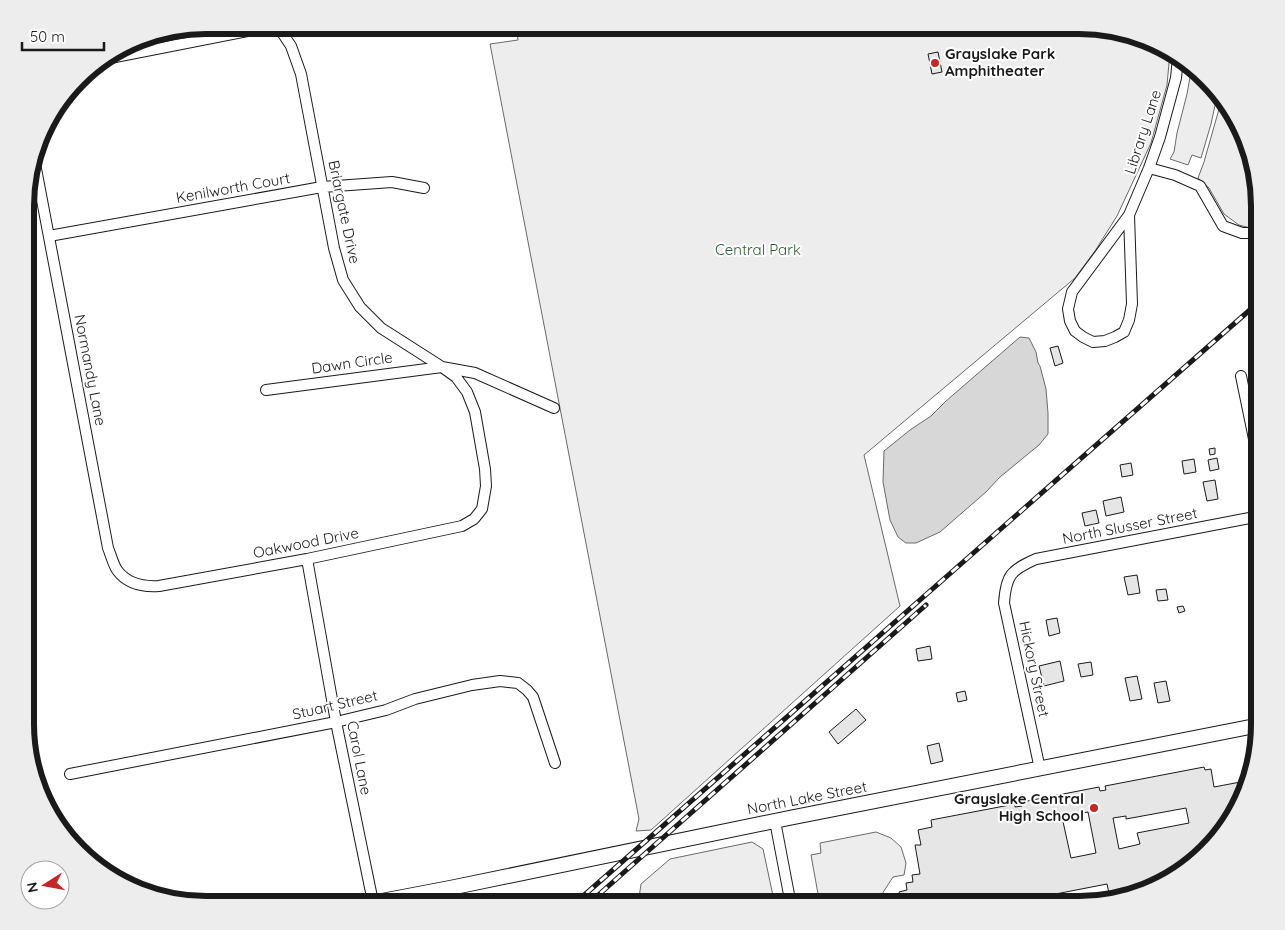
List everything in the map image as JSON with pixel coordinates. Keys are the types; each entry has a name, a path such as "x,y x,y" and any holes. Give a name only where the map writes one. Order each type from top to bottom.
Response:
{"street":[{"path":"123,55 231,34"},
{"name":"Briargate Drive","path":"283,34 291,46 301,74 334,248 343,280 360,307 381,328 442,366 456,377 467,392 475,412 485,469 486,486 482,509"},
{"name":"Library Lane","path":"1129,215 1132,304 1130,320 1124,332 1105,341 1093,342 1082,338 1075,331 1070,321 1068,309 1072,292 1129,215 1160,137 1176,78 1177,65"},
{"path":"1149,168 1175,175 1200,186 1223,226 1242,233 1251,233"},
{"name":"Normandy Lane","path":"37,173 108,548 116,569 130,581"},
{"name":"Kenilworth Court","path":"49,236 322,187 392,182 424,188"},
{"name":"Briargate Drive","path":"442,366 475,373 554,408"},
{"name":"Dawn Circle","path":"266,390 442,366"},
{"path":"1241,376 1251,424"},
{"name":"Oakwood Drive","path":"130,581 148,587 159,586 307,559 462,526 474,519 482,509"},
{"name":"North Slusser Street","path":"1011,575 1019,567 1036,560 1251,518"},
{"name":"Carol Lane","path":"307,559 366,896"},
{"name":"Hickory Street","path":"1011,575 1005,588 1004,603 1040,769"},
{"name":"Stuart Street","path":"70,774 336,722 386,710 415,699 500,680 518,683 533,698 555,763"},
{"name":"North Lake Street","path":"408,896 1251,727"},
{"path":"775,821 788,896"}],"shaded area":[{"name":"Central Park","path":"517,34 1090,34 1134,43 1169,60 1167,85 1151,143 1117,216 1075,278 864,455 900,606 651,830 636,831 639,819 490,44 518,40"},
{"path":"1190,75 1216,101 1201,158 1192,155 1188,165 1170,159 1174,152"},
{"path":"1220,107 1242,151 1248,173 1251,195 1251,228 1239,225 1224,214 1209,188 1198,178"},
{"path":"1020,337 1029,338 1036,352 1046,389 1048,434 1039,445 1000,477 986,492 940,532 916,543 906,543 898,537 890,520 883,482 884,451 931,416"},
{"path":"876,832 891,838 901,847 906,863 904,875 893,877 881,896 818,896 811,855 821,853 820,843"},
{"path":"752,842 763,849 773,896 639,896 641,884 670,859"}],"building":[{"name":"Grayslake Park Amphitheater","path":"938,52 942,72 932,74 928,54"},
{"path":"1058,346 1063,363 1055,366 1050,348"},
{"path":"1215,448 1215,454 1210,455 1209,449"},
{"path":"1217,458 1219,469 1210,471 1208,460"},
{"path":"1194,459 1196,472 1184,474 1182,461"},
{"path":"1131,463 1133,475 1122,477 1120,465"},
{"path":"1215,480 1218,499 1207,501 1203,482"},
{"path":"1121,497 1124,512 1106,516 1103,501"},
{"path":"1096,510 1099,523 1085,526 1082,513"},
{"path":"1137,575 1140,593 1128,595 1124,577"},
{"path":"1166,589 1168,600 1158,601 1156,590"},
{"path":"1183,606 1185,611 1179,613 1177,607"},
{"path":"1057,618 1060,633 1049,636 1046,620"},
{"path":"930,646 932,659 918,661 916,649"},
{"path":"1060,661 1064,681 1044,686 1039,666"},
{"path":"1091,662 1093,675 1081,677 1078,664"},
{"path":"1137,676 1142,699 1130,701 1125,678"},
{"path":"1166,681 1170,701 1158,703 1154,683"},
{"path":"965,691 967,700 958,702 956,693"},
{"path":"856,709 866,720 838,744 829,732"},
{"path":"939,743 943,761 931,764 927,746"},
{"path":"1204,767 1205,770 1211,769 1214,787 1241,782 1228,810 1216,829 1201,846 1184,861 1165,873 1134,887 1109,893 1107,884 1045,896 900,896 899,892 907,890 906,883 913,882 912,875 920,874 915,845 921,845 918,830 932,827 931,820 1015,804 1015,807 1022,806 1022,802 1099,787 1100,791 1106,790 1105,786","holes":["1186,808 1189,823 1137,833 1140,844 1119,849 1113,818 1126,816 1126,819","1088,812 1096,853 1071,858 1062,817"]}],"railway":[{"path":"583,896 1251,309"},
{"path":"597,896 926,605"}],"place":[{"name":"Grayslake Park Amphitheater","path":"935,63"},
{"name":"Grayslake Central High School","path":"1094,808"}]}
